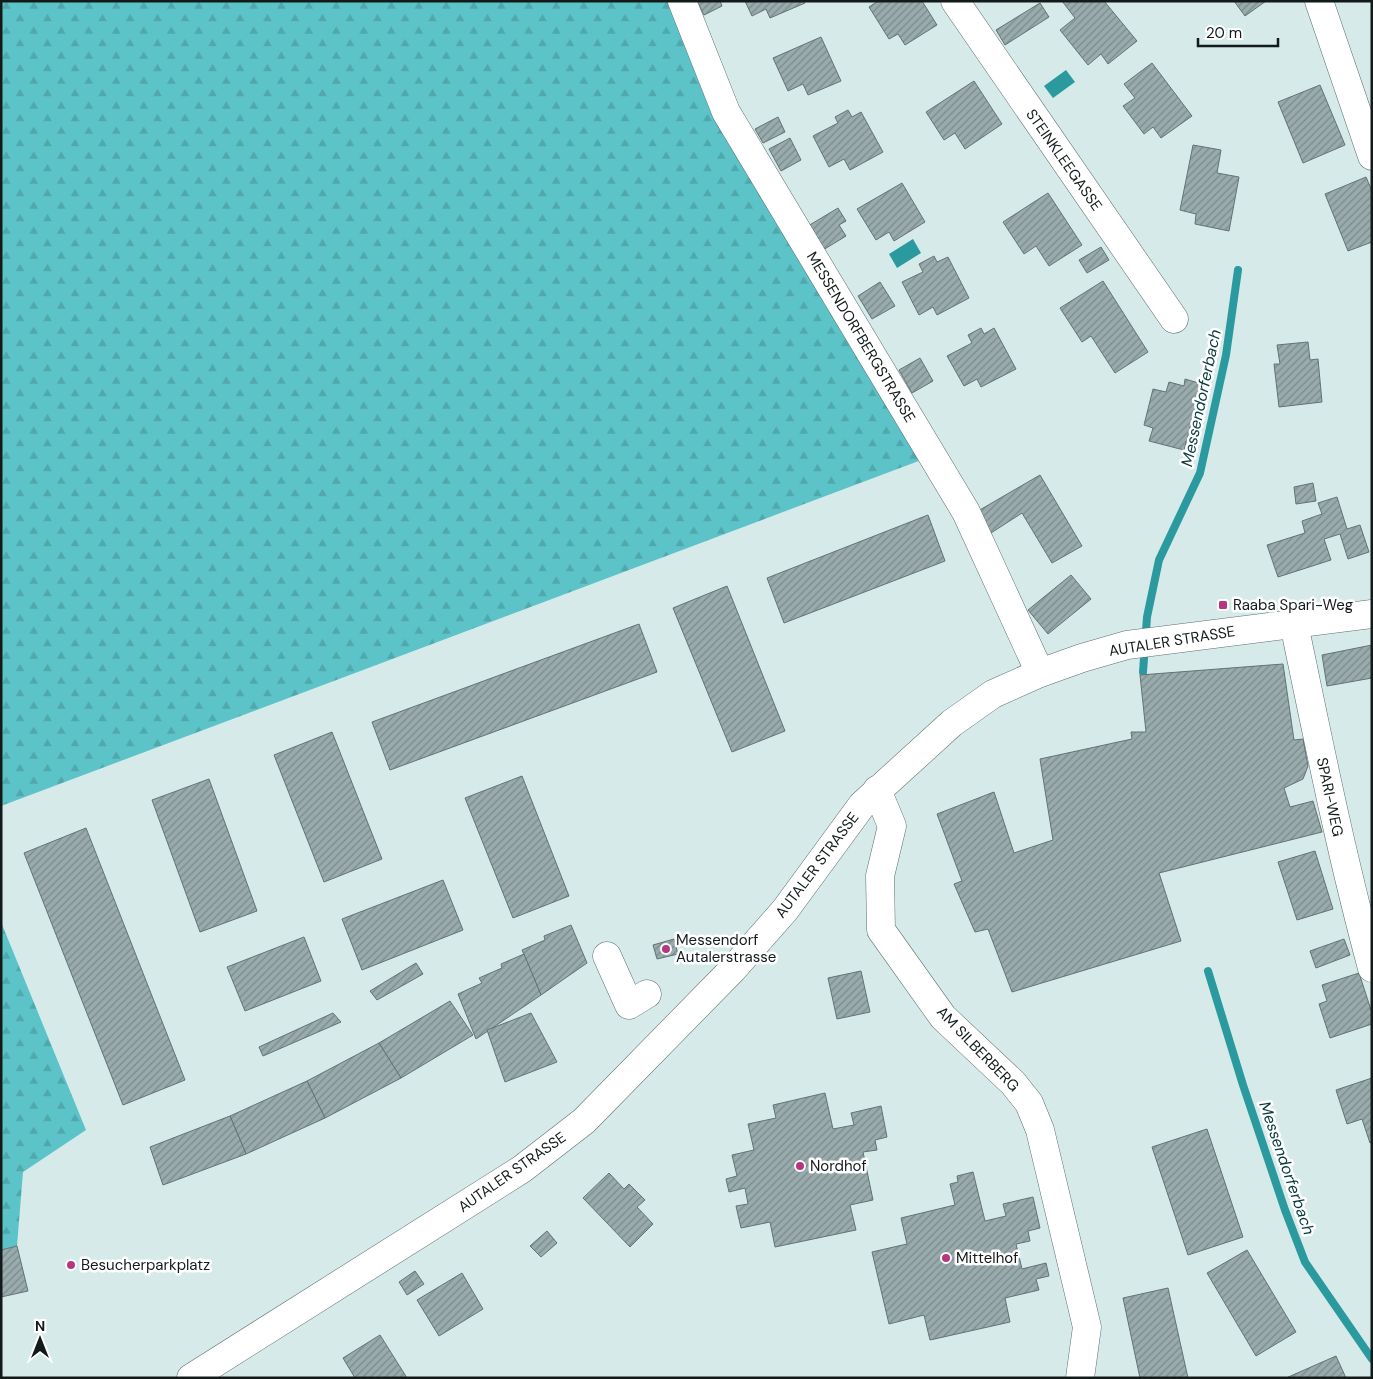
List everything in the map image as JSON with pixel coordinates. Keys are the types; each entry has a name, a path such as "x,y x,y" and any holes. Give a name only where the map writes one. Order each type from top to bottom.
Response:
{"street":[{"name":"MESSENDORFBERGSTRASSE","path":"682,1 726,112 966,512 1040,673"},
{"name":"STEINKLEEGASSE","path":"955,1 1174,319"},
{"path":"1319,1 1372,156"},
{"name":"AUTALER STRASSE","path":"191,1378 522,1169 584,1121 733,969 785,910 862,805 952,722 993,694 1040,673 1127,645 1372,614"},
{"name":"SPARI-WEG","path":"1294,624 1348,877 1372,968"},
{"name":"AM SILBERBERG","path":"877,790 892,826 880,876 881,930 943,1017 1012,1083 1029,1103 1040,1130 1087,1327 1080,1378"},
{"path":"608,956 628,1006"}],"green space":[{"path":"1,1 674,1 924,459 1,806"},
{"path":"1,922 86,1130 23,1172 17,1246 1,1250"}],"shaded area":[{"path":"1066,70 1075,82 1053,98 1044,86"},
{"path":"913,239 921,253 897,268 889,254"}],"building":[{"path":"697,1 720,1 722,6 704,15"},
{"path":"745,1 804,1 805,3 770,18 766,9 752,16"},
{"path":"878,1 922,1 937,25 905,45 898,34 889,39 869,7"},
{"path":"1062,1 1104,1 1137,41 1108,64 1101,54 1088,65 1060,30 1075,18"},
{"path":"1234,1 1266,1 1245,16"},
{"path":"1040,3 1049,17 1005,45 996,30"},
{"path":"821,37 841,81 808,95 803,84 788,91 773,58"},
{"path":"1152,63 1192,116 1161,138 1153,127 1144,134 1123,106 1135,98 1124,84"},
{"path":"974,81 1002,124 965,149 955,133 944,140 926,112"},
{"path":"1320,85 1345,145 1303,163 1278,102"},
{"path":"848,110 852,117 861,112 883,152 850,170 844,159 829,167 813,136 838,123 835,117"},
{"path":"778,117 785,132 763,143 755,129"},
{"path":"790,138 801,160 781,171 769,149"},
{"path":"1193,145 1221,150 1217,173 1239,177 1229,231 1195,224 1196,214 1180,210"},
{"path":"1366,177 1372,191 1372,242 1348,251 1325,194"},
{"path":"902,183 925,222 894,241 889,232 876,240 857,209"},
{"path":"1048,193 1082,245 1049,266 1036,246 1024,254 1003,222"},
{"path":"838,208 846,221 839,225 846,236 823,250 808,226"},
{"path":"1101,247 1109,260 1087,273 1079,260"},
{"path":"934,256 937,262 948,257 969,298 937,315 933,307 919,315 902,282 923,272 919,264"},
{"path":"1103,281 1148,352 1115,373 1091,336 1082,342 1060,308"},
{"path":"880,282 895,306 872,319 858,296"},
{"path":"981,328 984,334 994,328 1016,369 981,387 977,379 964,386 947,356 972,343 968,335"},
{"path":"1308,342 1310,360 1318,359 1322,402 1279,407 1274,364 1280,364 1277,345"},
{"path":"920,358 933,381 912,393 899,370"},
{"path":"1185,379 1202,384 1184,450 1149,441 1153,428 1144,425 1153,389 1166,392 1169,382 1184,386"},
{"path":"1040,475 1082,546 1052,563 1022,513 991,533 978,511"},
{"path":"1313,483 1316,501 1296,504 1294,487"},
{"path":"1337,497 1347,529 1360,525 1369,552 1348,559 1340,534 1324,539 1331,560 1278,577 1267,545 1305,533 1302,521 1322,514 1318,503"},
{"path":"928,515 945,561 784,623 767,578"},
{"path":"1071,575 1091,599 1048,634 1028,610"},
{"path":"727,586 785,731 732,752 673,608"},
{"path":"639,624 657,672 390,770 372,722"},
{"path":"1372,645 1372,678 1327,686 1322,655"},
{"path":"1283,664 1294,740 1303,739 1308,766 1303,779 1284,788 1290,807 1313,801 1322,832 1159,873 1181,941 1012,992 988,929 975,932 954,884 962,881 937,814 994,792 1014,853 1053,840 1040,759 1132,739 1131,732 1146,732 1140,675"},
{"path":"332,732 382,859 324,882 274,755"},
{"path":"522,776 569,896 513,918 465,798"},
{"path":"209,779 257,911 200,932 152,800"},
{"path":"86,828 185,1080 123,1105 24,853"},
{"path":"1315,851 1333,909 1297,920 1278,862"},
{"path":"443,880 463,930 362,970 342,919"},
{"path":"571,925 587,963 541,995 522,950 545,940 544,936"},
{"path":"304,937 321,981 245,1011 227,967"},
{"name":"Messendorf Autalerstrasse","path":"674,939 678,954 657,959 653,945"},
{"path":"1344,939 1350,955 1316,968 1310,951"},
{"path":"524,954 541,995 476,1039 458,994 482,983 479,978 502,968 501,964"},
{"path":"416,963 423,974 377,1000 370,991"},
{"path":"861,971 870,1012 837,1019 828,978"},
{"path":"1359,973 1372,1013 1372,1024 1330,1038 1319,1004 1327,1001 1322,985"},
{"path":"450,1001 473,1035 401,1078 379,1043"},
{"path":"333,1013 341,1022 263,1056 259,1047"},
{"path":"531,1013 557,1062 505,1082 487,1030"},
{"path":"379,1043 401,1078 325,1118 307,1081"},
{"path":"1372,1078 1372,1142 1370,1143 1362,1119 1347,1124 1336,1090"},
{"path":"307,1081 325,1118 246,1154 230,1116"},
{"name":"Nordhof","path":"825,1093 833,1129 854,1125 851,1113 881,1106 887,1137 875,1140 877,1150 863,1152 873,1200 850,1205 856,1230 775,1247 770,1222 741,1228 736,1206 748,1204 745,1188 729,1192 726,1179 737,1176 732,1155 754,1150 748,1124 776,1118 773,1105"},
{"path":"230,1116 246,1154 163,1185 150,1147"},
{"path":"1207,1129 1243,1237 1188,1255 1152,1147"},
{"name":"Mittelhof","path":"973,1172 985,1221 1006,1216 1003,1204 1033,1197 1040,1228 1028,1231 1030,1241 1016,1244 1022,1269 1046,1263 1049,1276 1036,1279 1039,1290 1005,1298 1010,1322 930,1340 924,1315 889,1324 872,1252 907,1244 901,1218 955,1205 950,1184 958,1182 957,1176"},
{"path":"609,1173 624,1189 629,1184 645,1200 637,1207 653,1224 630,1247 583,1198"},
{"path":"547,1231 557,1243 541,1257 530,1246"},
{"path":"17,1246 28,1291 1,1297 1,1250"},
{"path":"1247,1250 1296,1332 1256,1356 1207,1273"},
{"path":"415,1271 424,1284 407,1295 399,1282"},
{"path":"462,1273 483,1309 439,1336 417,1300"},
{"path":"1168,1288 1188,1378 1140,1378 1123,1298"},
{"path":"380,1335 407,1378 355,1378 343,1358"},
{"path":"1336,1356 1346,1378 1286,1378"}],"waterway":[{"name":"Messendorferbach","path":"1143,672 1147,617 1159,560 1200,473 1226,355 1238,270"},
{"name":"Messendorferbach","path":"1208,971 1243,1085 1285,1210 1305,1262 1372,1359"}],"place":[{"name":"Raaba Spari-Weg","path":"1223,605"},
{"name":"Messendorf Autalerstrasse","path":"666,949"},
{"name":"Nordhof","path":"800,1166"},
{"name":"Mittelhof","path":"946,1258"},
{"name":"Besucherparkplatz","path":"71,1265"}]}
